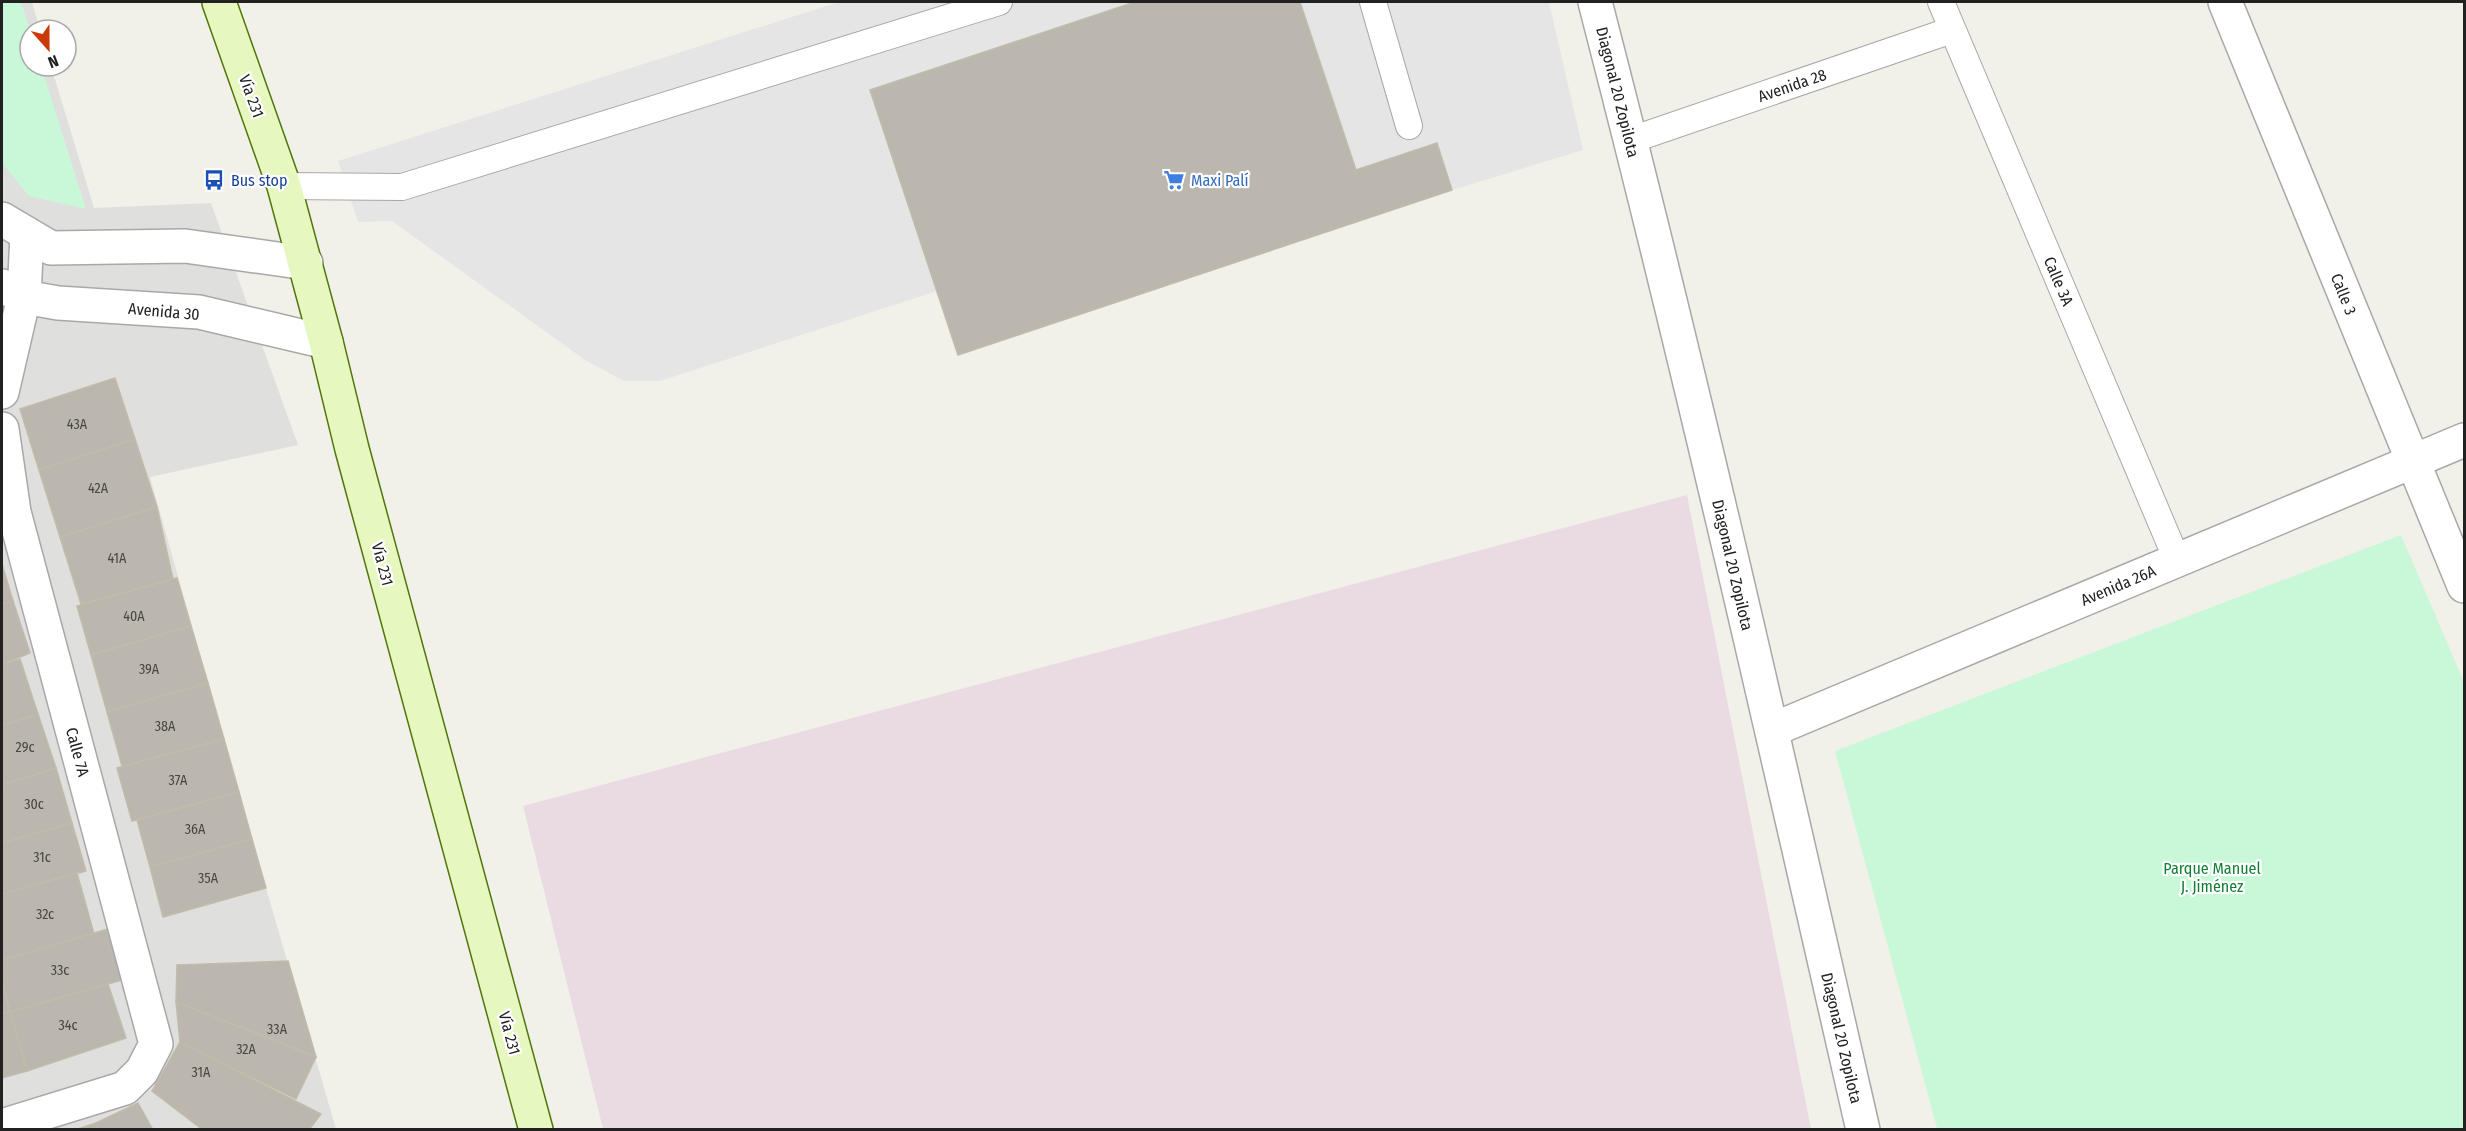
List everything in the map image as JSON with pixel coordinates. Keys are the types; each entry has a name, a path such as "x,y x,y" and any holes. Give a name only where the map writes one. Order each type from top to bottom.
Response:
{"main road":[{"name":"Vía 231","path":"219,2 284,186 306,263 355,460 536,1130"}],"street":[{"name":"Diagonal 20 Zopilota","path":"1595,2 1631,140 1772,730 1863,1130"},
{"name":"Calle 3","path":"2225,2 2464,586"},
{"path":"2,392 13,292 14,226 51,248 185,246 306,263"},
{"name":"Avenida 30","path":"13,292 58,303 199,312 326,342"},
{"name":"Calle 7A","path":"2,429 14,512 156,1044 142,1071 124,1088 2,1126"},
{"name":"Avenida 26A","path":"1772,730 2464,440"}],"lane":[{"path":"284,186 402,187 999,2"},
{"path":"1373,2 1408,126"},
{"name":"Calle 3A","path":"1941,2 2177,560"},
{"name":"Avenida 28","path":"1631,140 1952,30"}],"shaded area":[{"path":"2,2 32,2 37,18 18,18 18,78 55,78 94,208 211,203 298,445 150,477 336,1129 2,1130"},
{"path":"839,2 1135,2 870,90 937,291 660,381 624,381 585,360 392,221 358,222 338,161"},
{"path":"1300,2 1549,2 1583,150 1452,190 1436,143 1356,170"},
{"path":"1687,495 1811,1129 603,1129 523,806"}],"green space":[{"path":"2,2 21,2 26,18 18,18 18,78 45,78 86,209 29,196 2,163"},
{"name":"Parque Manuel J. Jiménez","path":"2401,535 2464,682 2464,1129 1937,1128 1835,751"}],"building":[{"name":"Maxi Palí","path":"1135,2 1300,2 1356,170 1437,143 1452,190 958,355 870,90"},
{"path":"115,378 135,439 39,470 20,409"},
{"path":"135,439 157,507 60,537 39,470"},
{"path":"157,507 173,579 81,604 60,537"},
{"path":"2,564 13,601 2,604"},
{"path":"177,578 191,626 91,655 77,606"},
{"path":"13,601 30,653 2,664 2,604"},
{"path":"191,626 208,683 107,712 91,655"},
{"path":"20,659 38,714 2,726 2,664"},
{"path":"208,683 224,739 122,766 107,712"},
{"path":"38,714 56,768 2,785 2,726"},
{"path":"224,739 239,792 132,821 117,768"},
{"path":"56,768 72,823 2,843 2,785"},
{"path":"239,792 252,839 150,867 137,820"},
{"path":"72,823 86,871 2,894 2,843"},
{"path":"252,839 266,888 163,917 150,867"},
{"path":"77,873 94,934 2,960 2,894"},
{"path":"108,929 122,980 10,1012 2,981 2,960"},
{"path":"288,961 316,1057 176,1002 177,965"},
{"path":"2,981 10,1012 2,1014"},
{"path":"108,984 126,1038 27,1071 10,1012"},
{"path":"176,1002 316,1057 296,1099 180,1042"},
{"path":"10,1012 27,1071 2,1078 2,1014"},
{"path":"180,1042 321,1114 309,1130 203,1130 152,1091"},
{"path":"138,1103 153,1130 98,1130 96,1123"},
{"path":"96,1123 98,1130 75,1130"}],"place":[{"name":"Bus stop","path":"214,180"},
{"name":"Maxi Palí","path":"1174,180"}]}
